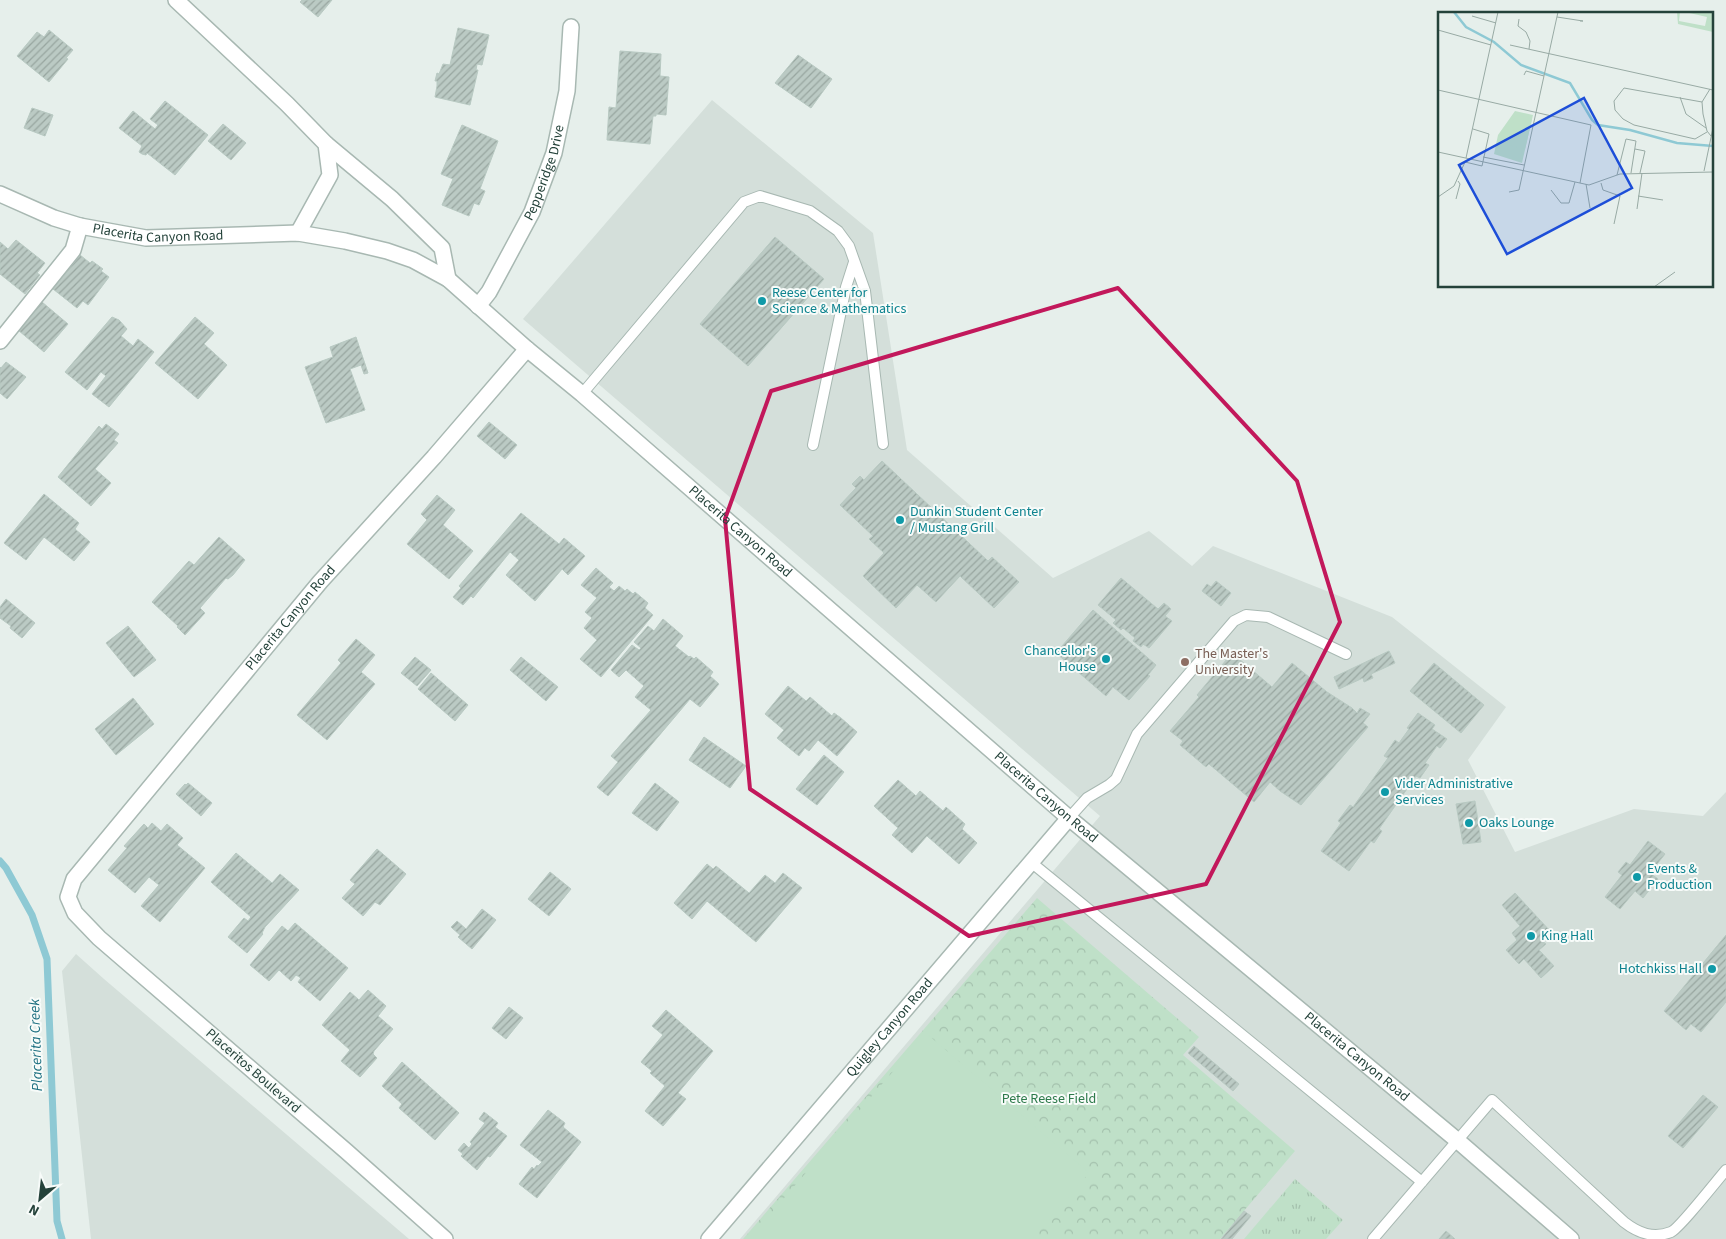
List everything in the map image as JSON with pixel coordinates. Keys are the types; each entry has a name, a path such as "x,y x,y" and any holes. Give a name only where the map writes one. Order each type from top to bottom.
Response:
{"street":[{"path":"176,0 287,104 326,144 392,199 442,248 448,279"},
{"name":"Pepperidge Drive","path":"478,306 489,292 532,212 554,153 567,91 571,27"},
{"path":"298,233 330,175 326,144"},
{"name":"Placerita Canyon Road","path":"0,194 54,218 80,226 146,238 298,233 344,240 413,260 448,279 1069,818 1458,1141 1571,1239"},
{"path":"0,341 73,250 80,226"},
{"name":"Placerita Canyon Road","path":"68,898 74,879 320,582 434,457 527,349"},
{"name":"Quigley Canyon Road","path":"709,1239 1069,818"},
{"name":"Placeritos Boulevard","path":"68,898 75,913 99,938 445,1239"}],"lane":[{"path":"582,394 744,202 760,196 810,211 838,231 849,246 865,290 883,444"},
{"path":"812,445 846,287 854,262"},
{"path":"1069,818 1087,798 1109,786 1116,779 1137,734 1234,621 1246,615 1268,617 1346,654"},
{"path":"1032,863 1422,1182"},
{"path":"1373,1239 1492,1100 1637,1232 1655,1235 1673,1232 1726,1170"}],"highlighted area":[{"path":"1118,288 1297,481 1340,622 1206,884 969,936 750,789 725,519 771,391"}],"shaded area":[{"name":"The Master's University","path":"712,100 873,233 907,450 1053,578 1149,531 1192,566 1213,546 1392,617 1506,707 1468,760 1515,852 1634,809 1703,816 1726,792 1726,1239 740,1239 1100,816 523,319"},
{"path":"76,954 409,1239 91,1239 62,971"}],"green space":[{"name":"Pete Reese Field","path":"1037,898 1199,1037 1183,1055 1295,1151 1220,1239 743,1239"},
{"path":"926,1033 1089,1173 1032,1239 749,1239"},
{"path":"1295,1179 1343,1220 1326,1239 1244,1239"}],"building":[{"path":"302,0 332,0 318,17 300,2"},
{"path":"458,28 489,35 482,65 477,64 476,70 478,70 470,105 435,97 437,73 439,74 443,64 450,65"},
{"path":"49,30 73,50 49,82 17,56 37,32 44,37"},
{"path":"620,51 661,54 660,76 669,77 666,115 656,114 656,116 653,116 650,144 607,140 609,107 616,108"},
{"path":"798,55 832,79 811,108 775,83"},
{"path":"165,101 208,135 175,175 147,153 146,155 139,152 142,146 119,128 133,111 155,129 158,125 150,119"},
{"path":"32,108 53,115 45,136 24,128"},
{"path":"223,124 246,143 231,160 208,141"},
{"path":"462,125 498,141 480,189 485,191 479,205 474,203 469,216 442,205 453,179 441,174"},
{"name":"Reese Center for Science & Mathematics","path":"775,237 824,279 748,366 700,324"},
{"path":"16,240 45,263 37,273 40,275 25,294 0,274 0,242 8,249"},
{"path":"80,255 90,263 92,261 103,269 101,271 109,277 88,305 83,301 77,308 53,289"},
{"path":"42,302 68,324 44,352 18,330"},
{"path":"112,317 119,320 127,329 121,336 133,346 138,339 154,352 109,407 92,394 106,376 101,372 87,390 65,372"},
{"path":"195,317 214,333 204,344 227,365 198,399 155,363"},
{"path":"356,337 368,373 364,374 361,365 350,369 365,410 326,423 305,367 333,357 330,347"},
{"path":"6,362 26,377 7,399 0,393 0,367"},
{"path":"489,422 517,445 505,459 477,436"},
{"path":"106,424 119,434 114,440 118,443 95,469 111,483 91,506 58,477 99,426 102,429"},
{"name":"Dunkin Student Center / Mustang Grill","path":"882,461 988,561 992,557 1019,582 994,608 960,576 936,602 917,585 896,608 863,576 884,553 869,539 873,536 840,505 856,488 852,484 860,476 864,480"},
{"path":"44,494 79,523 75,529 90,542 74,561 44,537 26,560 4,543"},
{"path":"437,495 455,510 443,525 473,551 449,579 407,544 427,520 421,514"},
{"path":"521,513 559,544 564,538 585,556 568,575 562,569 535,601 506,575 519,560 510,552 473,598 471,596 463,605 453,597 461,588 459,586"},
{"path":"219,537 245,560 233,575 228,579 226,578 200,608 205,613 185,635 152,602 189,561 194,565"},
{"path":"596,568 613,583 609,587 614,591 619,586 633,594 635,592 648,603 645,608 653,615 601,677 580,659 597,640 584,628 592,618 585,612 597,598 581,585"},
{"path":"1121,578 1158,609 1164,603 1171,609 1165,616 1172,621 1149,648 1143,644 1141,647 1133,641 1135,638 1123,628 1121,630 1113,623 1116,620 1098,605"},
{"path":"1216,581 1231,593 1221,606 1202,591 1207,584 1211,587"},
{"path":"6,599 35,623 22,638 0,618 0,607"},
{"name":"Chancellor's House","path":"1093,610 1156,665 1148,675 1150,676 1129,700 1113,687 1106,696 1056,653"},
{"path":"663,619 683,636 675,646 689,657 694,659 696,657 713,672 710,676 719,684 700,707 690,699 608,796 597,787 618,762 611,756 651,710 635,697 644,686 626,670 619,677 611,670 632,645 639,650 641,648 634,642 648,626 654,631"},
{"path":"128,626 156,660 134,677 106,643"},
{"path":"356,639 375,655 361,672 375,684 327,740 297,715 341,663 338,660"},
{"path":"1389,651 1395,663 1371,674 1373,678 1364,682 1363,678 1339,689 1334,677"},
{"path":"1232,653 1272,687 1292,663 1327,692 1357,713 1360,708 1370,714 1363,723 1368,727 1301,805 1270,782 1254,802 1209,764 1206,767 1180,745 1183,741 1170,731 1199,697 1197,695"},
{"path":"415,657 431,670 417,686 401,673"},
{"path":"521,657 558,687 546,701 510,670"},
{"path":"1434,663 1484,705 1461,733 1410,691"},
{"path":"431,673 468,705 455,721 418,689"},
{"path":"788,686 806,701 810,697 832,716 834,713 857,732 837,756 818,740 809,751 805,748 799,756 777,738 784,730 765,714"},
{"path":"133,698 154,724 116,755 95,729"},
{"name":"Vider Administrative Services","path":"1418,713 1435,725 1432,729 1447,739 1440,748 1437,746 1425,763 1429,765 1420,778 1416,776 1379,829 1382,831 1374,843 1371,841 1349,871 1321,851 1341,823 1338,821 1350,805 1353,807 1388,758 1384,756 1395,740 1399,743"},
{"path":"704,737 746,766 730,788 689,760"},
{"path":"824,755 844,772 817,805 796,789"},
{"path":"898,780 916,796 920,791 943,811 946,807 965,824 962,829 977,843 959,864 927,836 912,853 892,835 898,828 874,806"},
{"path":"188,783 212,803 201,816 176,794"},
{"path":"655,783 679,802 657,831 632,813"},
{"name":"Oaks Lounge","path":"1475,801 1481,842 1463,844 1456,804"},
{"path":"152,823 161,831 167,824 183,838 177,845 205,868 160,922 141,906 159,885 149,877 135,893 108,870 127,848 124,846 144,824 148,828"},
{"name":"Events & Production","path":"1648,841 1665,854 1650,873 1658,879 1643,898 1635,891 1620,909 1605,897 1622,875 1618,872 1626,862 1630,865"},
{"path":"377,849 406,874 380,905 375,902 363,916 342,898 355,884 350,880"},
{"path":"236,853 272,883 280,874 299,890 265,927 263,934 247,953 228,937 244,918 248,921 251,917 211,882"},
{"path":"707,864 713,869 716,866 749,893 765,875 775,883 783,873 802,888 756,942 707,901 692,919 674,903"},
{"path":"550,872 571,889 549,916 528,899"},
{"name":"King Hall","path":"1515,893 1551,932 1542,941 1546,944 1539,950 1554,966 1541,978 1524,959 1519,964 1506,950 1517,940 1512,933 1520,926 1502,905"},
{"path":"482,909 496,920 472,949 458,937 460,935 451,927 457,921 466,929"},
{"path":"295,923 348,968 320,1001 298,982 301,978 296,975 291,981 279,970 269,981 250,965 282,926 288,931"},
{"name":"Hotchkiss Hall","path":"1726,935 1726,1002 1701,1032 1691,1024 1686,1030 1664,1011"},
{"path":"368,990 386,1006 378,1016 393,1029 374,1051 373,1054 377,1058 360,1077 341,1061 350,1050 322,1025 350,992 359,1000"},
{"path":"509,1007 523,1018 506,1039 492,1028"},
{"path":"666,1010 713,1051 678,1093 686,1099 663,1126 645,1111 665,1086 641,1062 663,1035 652,1026"},
{"path":"1194,1046 1239,1084 1233,1091 1188,1053"},
{"path":"402,1062 459,1113 435,1140 399,1108 402,1104 382,1086"},
{"path":"1703,1095 1718,1107 1683,1148 1668,1136"},
{"path":"548,1110 565,1123 563,1127 581,1142 537,1198 519,1184 532,1167 534,1169 542,1162 520,1145"},
{"path":"484,1112 498,1123 495,1127 507,1136 477,1170 461,1156 463,1154 458,1150 464,1143 469,1148 472,1144 470,1142 485,1123 479,1119"},
{"path":"1244,1211 1251,1216 1232,1239 1221,1239"},
{"path":"1446,1231 1455,1239 1439,1239"}],"waterway":[{"name":"Placerita Creek","path":"0,861 6,868 32,915 47,959 57,1221 62,1239"}],"place":[{"name":"Reese Center for Science & Mathematics","path":"762,301"},
{"name":"Dunkin Student Center / Mustang Grill","path":"900,520"},
{"name":"Chancellor's House","path":"1106,659"},
{"name":"The Master's University","path":"1185,662"},
{"name":"Vider Administrative Services","path":"1385,792"},
{"name":"Oaks Lounge","path":"1469,823"},
{"name":"Events & Production","path":"1637,877"},
{"name":"King Hall","path":"1531,936"},
{"name":"Hotchkiss Hall","path":"1712,969"}]}
